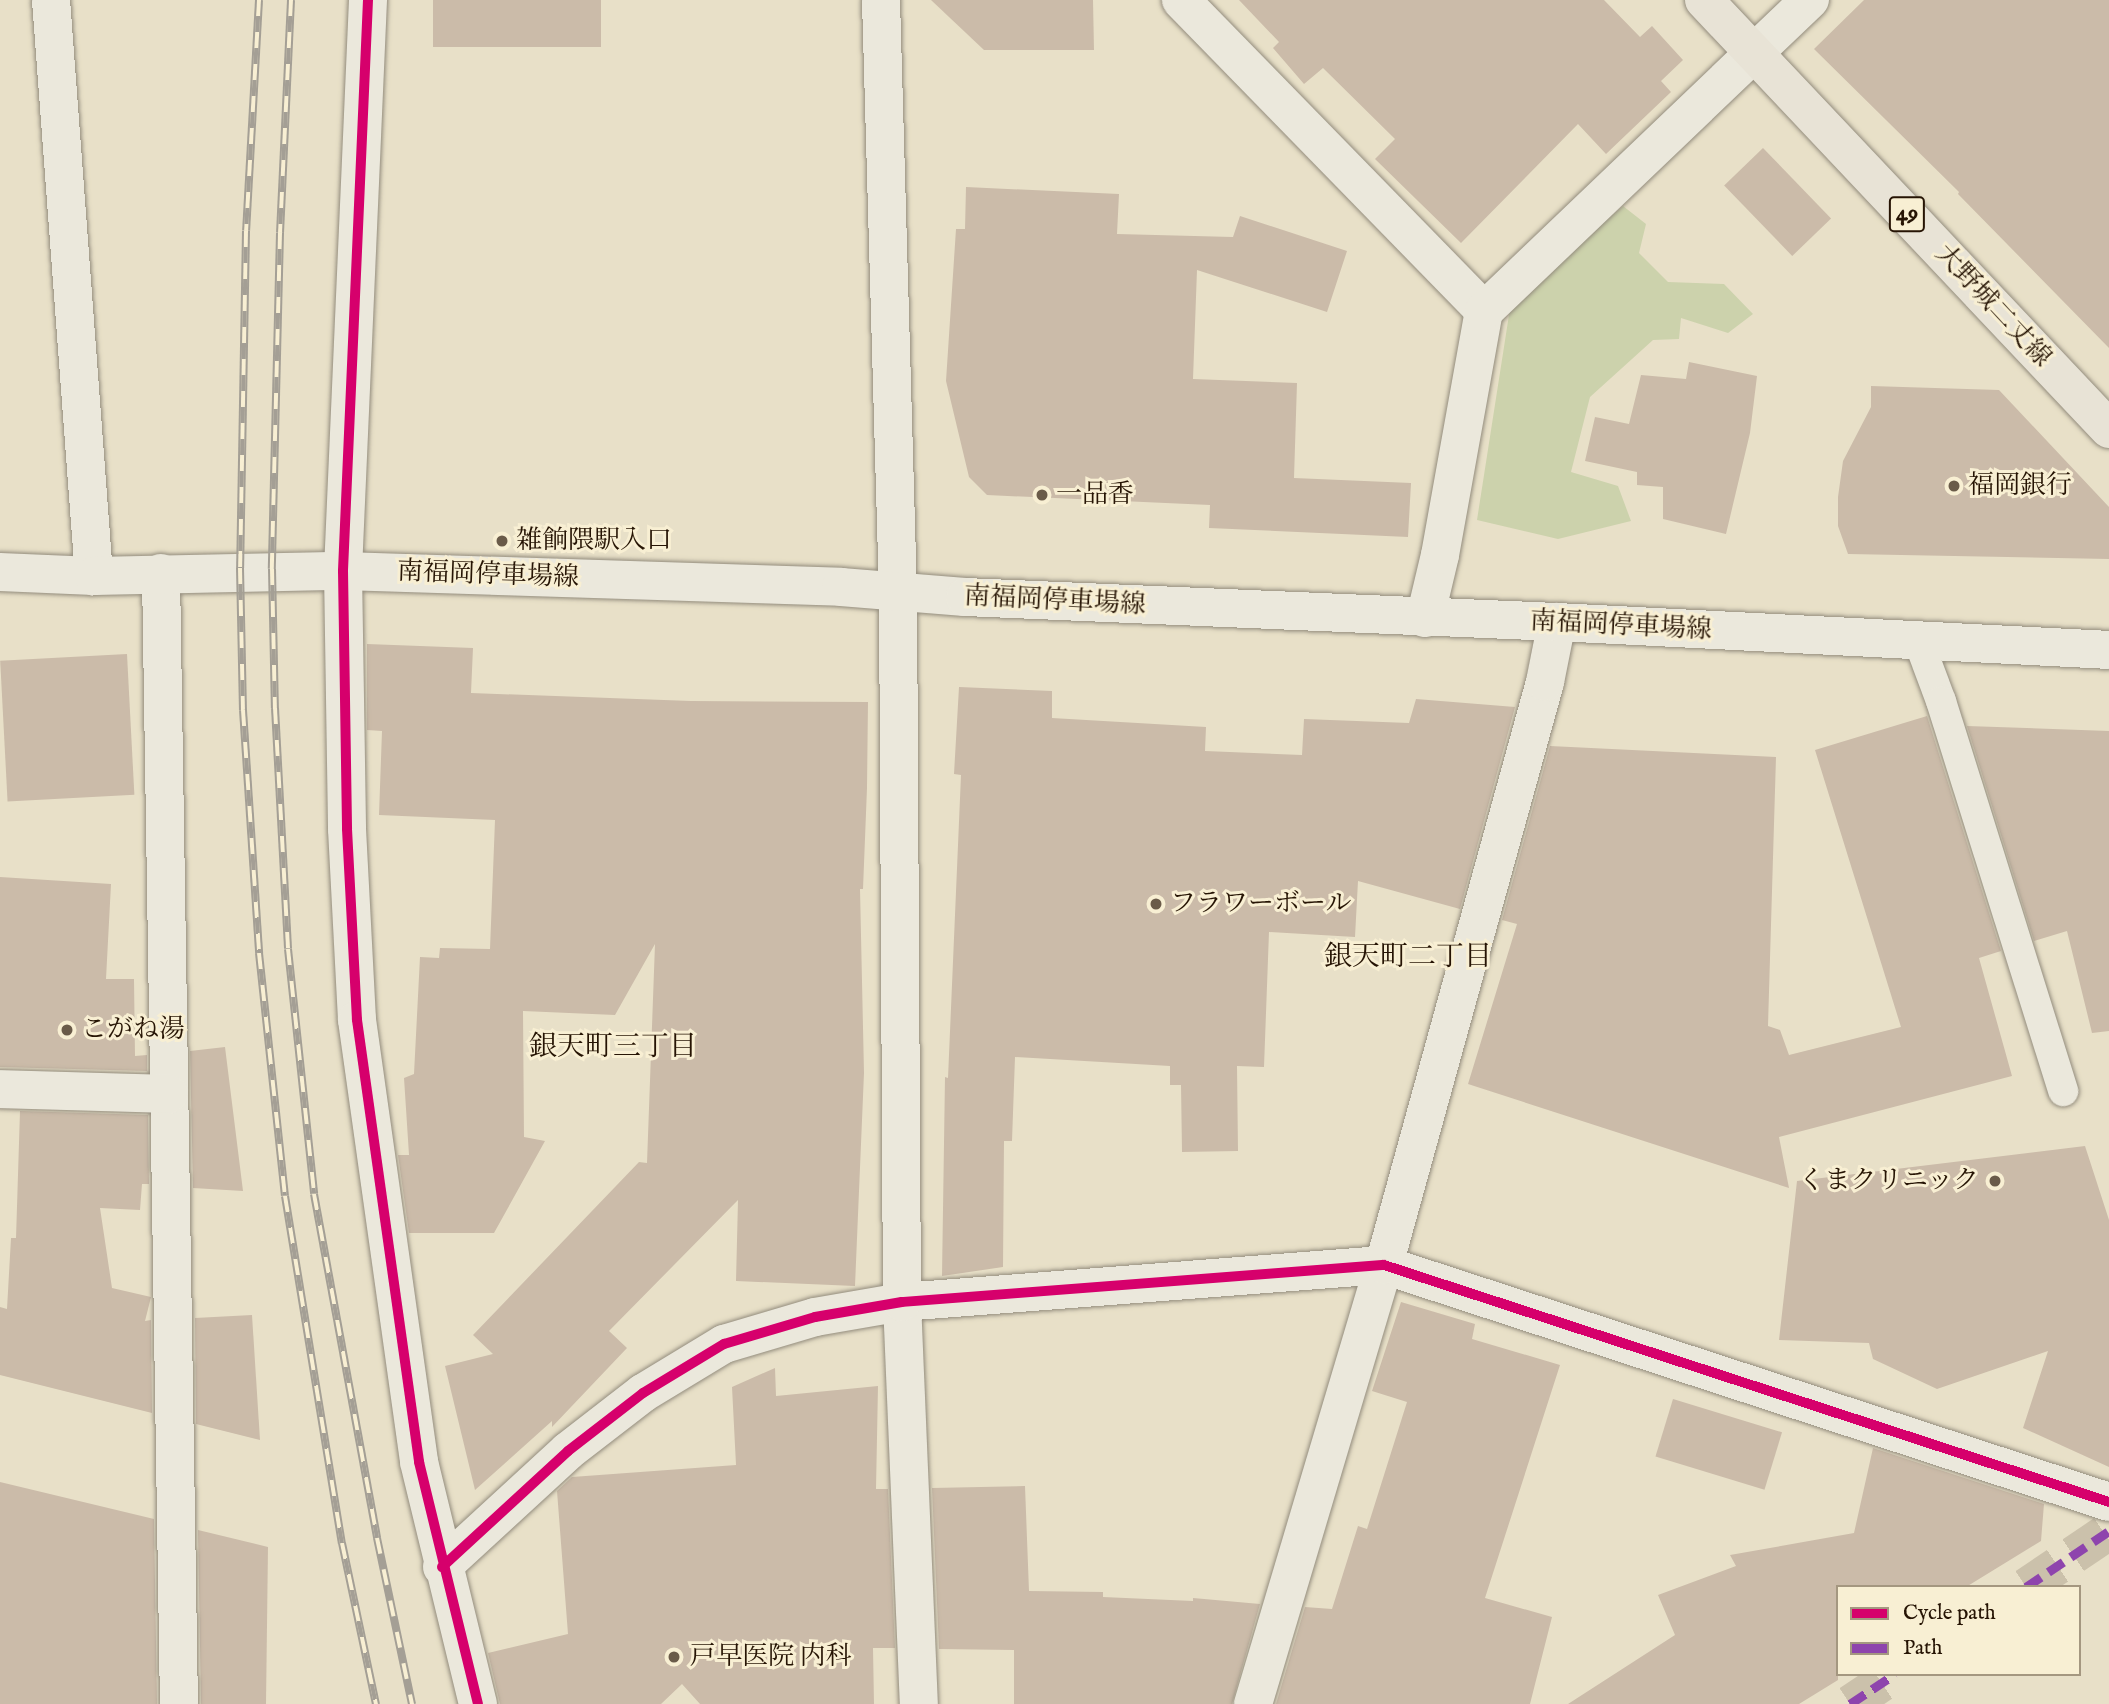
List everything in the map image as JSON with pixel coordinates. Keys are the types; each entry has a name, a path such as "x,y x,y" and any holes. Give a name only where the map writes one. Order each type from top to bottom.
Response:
{"main road":[{"name":"大野城二丈線","path":"1704,0 2109,429"}],"street":[{"path":"51,0 94,576"},
{"path":"368,0 343,571 347,829 358,1020 419,1462 442,1567 478,1704"},
{"path":"881,0 898,593 902,1302 919,1704"},
{"path":"1181,0 1483,311"},
{"path":"1425,618 1440,555 1483,311 1810,0"},
{"name":"南福岡停車場線","path":"0,572 94,576 343,571 841,587 898,593 1425,618 1558,621 2109,650"},
{"path":"161,573 179,1704"},
{"path":"1253,1704 1384,1265 1545,682 1558,621"},
{"path":"0,1089 169,1094"},
{"path":"442,1567 600,1426 643,1393 723,1344 816,1317 902,1302 1384,1265 2109,1502"}],"lane":[{"path":"1919,642 1941,701 2063,1091"}],"green space":[{"path":"1623,206 1646,224 1639,253 1668,282 1724,284 1753,314 1728,333 1681,318 1679,339 1653,340 1590,397 1571,472 1618,486 1631,521 1558,539 1477,520 1511,302"}],"building":[{"path":"433,0 601,0 601,47 433,47"},
{"path":"931,0 1093,0 1094,50 984,50"},
{"path":"1239,0 1604,0 1640,37 1652,26 1683,60 1661,81 1671,92 1606,154 1578,124 1461,243 1375,159 1395,139 1323,68 1304,84 1273,48 1279,42"},
{"path":"1864,0 2109,0 2109,348 1958,194 1959,192 1814,49"},
{"path":"1763,148 1831,218 1792,256 1724,186"},
{"path":"966,187 1119,194 1117,234 1233,237 1240,216 1347,251 1327,312 1197,270 1193,379 1297,383 1294,478 1411,483 1408,537 1209,528 1210,505 987,495 969,477 946,381 956,229 965,229"},
{"path":"1689,362 1757,376 1750,433 1726,534 1663,519 1663,487 1637,485 1637,472 1585,461 1595,417 1629,424 1641,375 1686,379"},
{"path":"1871,386 1999,390 2109,507 2109,559 1848,554 1838,526 1838,497 1843,461 1871,407"},
{"path":"367,644 473,648 471,693 691,701 868,702 863,889 860,889 864,1073 855,1286 736,1281 738,1200 609,1331 627,1348 552,1427 552,1421 475,1490 445,1366 493,1354 473,1335 639,1162 647,1163 655,944 615,1015 523,1011 524,1137 545,1141 494,1233 409,1233 398,1155 409,1155 404,1078 414,1074 420,957 439,958 440,948 490,949 495,820 379,815 382,731 367,730"},
{"path":"127,654 134,795 8,801 0,661"},
{"name":"フラワーボール","path":"959,687 1052,691 1052,718 1206,727 1205,751 1302,755 1304,719 1409,723 1416,699 1515,707 1460,909 1358,881 1355,937 1269,932 1264,1067 1237,1066 1238,1151 1182,1152 1181,1085 1170,1085 1170,1066 1015,1057 1012,1141 1004,1141 1003,1267 942,1276 945,1077 948,1078 961,775 954,774"},
{"path":"1927,716 2001,951 1979,958 2012,1076 1779,1137 1789,1188 1468,1084 1517,924 1502,920 1550,746 1776,757 1768,1026 1780,1030 1789,1055 1901,1027 1815,750"},
{"path":"1967,726 2109,731 2109,1031 2092,1033 2067,931 2034,941"},
{"path":"0,877 111,884 106,979 134,979 135,1056 147,1055 147,1071 0,1067"},
{"path":"225,1047 243,1191 193,1188 190,1051"},
{"path":"20,1111 148,1115 149,1184 142,1184 140,1210 100,1208 112,1288 151,1297 145,1321 151,1320 152,1413 0,1375 0,1307 7,1309 11,1238 16,1238"},
{"name":"くまクリニック","path":"2085,1146 2109,1220 2109,1467 2023,1428 2048,1351 1937,1389 1873,1359 1869,1343 1779,1340 1797,1181"},
{"path":"1401,1302 1475,1324 1472,1339 1560,1365 1485,1598 1552,1617 1530,1704 1276,1704 1305,1607 1332,1609 1358,1526 1367,1529 1407,1402 1372,1391"},
{"path":"252,1315 260,1440 196,1424 195,1318"},
{"path":"775,1368 776,1396 878,1386 876,1489 888,1489 895,1648 873,1648 874,1704 700,1704 682,1684 661,1704 500,1704 488,1653 568,1634 557,1491 572,1477 736,1465 732,1387"},
{"path":"1673,1399 1782,1432 1764,1490 1655,1456"},
{"path":"1873,1448 2044,1504 2041,1541 1969,1585 1836,1585 1838,1680 1799,1704 1568,1704 1675,1635 1658,1595 1736,1566 1730,1555 1854,1533"},
{"path":"0,1482 154,1519 157,1704 0,1704"},
{"path":"1025,1486 1029,1591 1103,1592 1103,1597 1193,1601 1193,1598 1260,1604 1232,1704 1014,1704 1014,1650 939,1649 932,1488"},
{"path":"198,1530 268,1547 266,1704 201,1704"}],"tunnel":[{"path":"2029,1585 2109,1531"},
{"path":"1850,1704 1892,1676"}],"railway":[{"path":"259,0 246,231 240,568 243,710 259,953 285,1196 342,1543 376,1704"},
{"path":"291,0 280,233 272,569 275,708 288,949 314,1194 377,1538 412,1704"}],"marked path":[{"path":"2029,1585 2109,1531"},
{"path":"1850,1704 1892,1676"}],"cycle path":[{"path":"368,0 343,571 347,829 357,1020 419,1462 478,1704"},
{"path":"442,1567 568,1451 643,1393 724,1344 815,1317 902,1302 1384,1265 2109,1502"}],"place":[{"name":"福岡銀行","path":"1954,486"},
{"name":"一品香","path":"1042,495"},
{"name":"雑餉隈駅入口","path":"502,541"},
{"name":"フラワーボール","path":"1156,904"},
{"name":"こがね湯","path":"67,1030"},
{"name":"くまクリニック","path":"1995,1181"},
{"name":"戸早医院 内科","path":"674,1657"}],"district":[{"name":"銀天町二丁目","path":"1408,958"},
{"name":"銀天町三丁目","path":"613,1048"}]}
